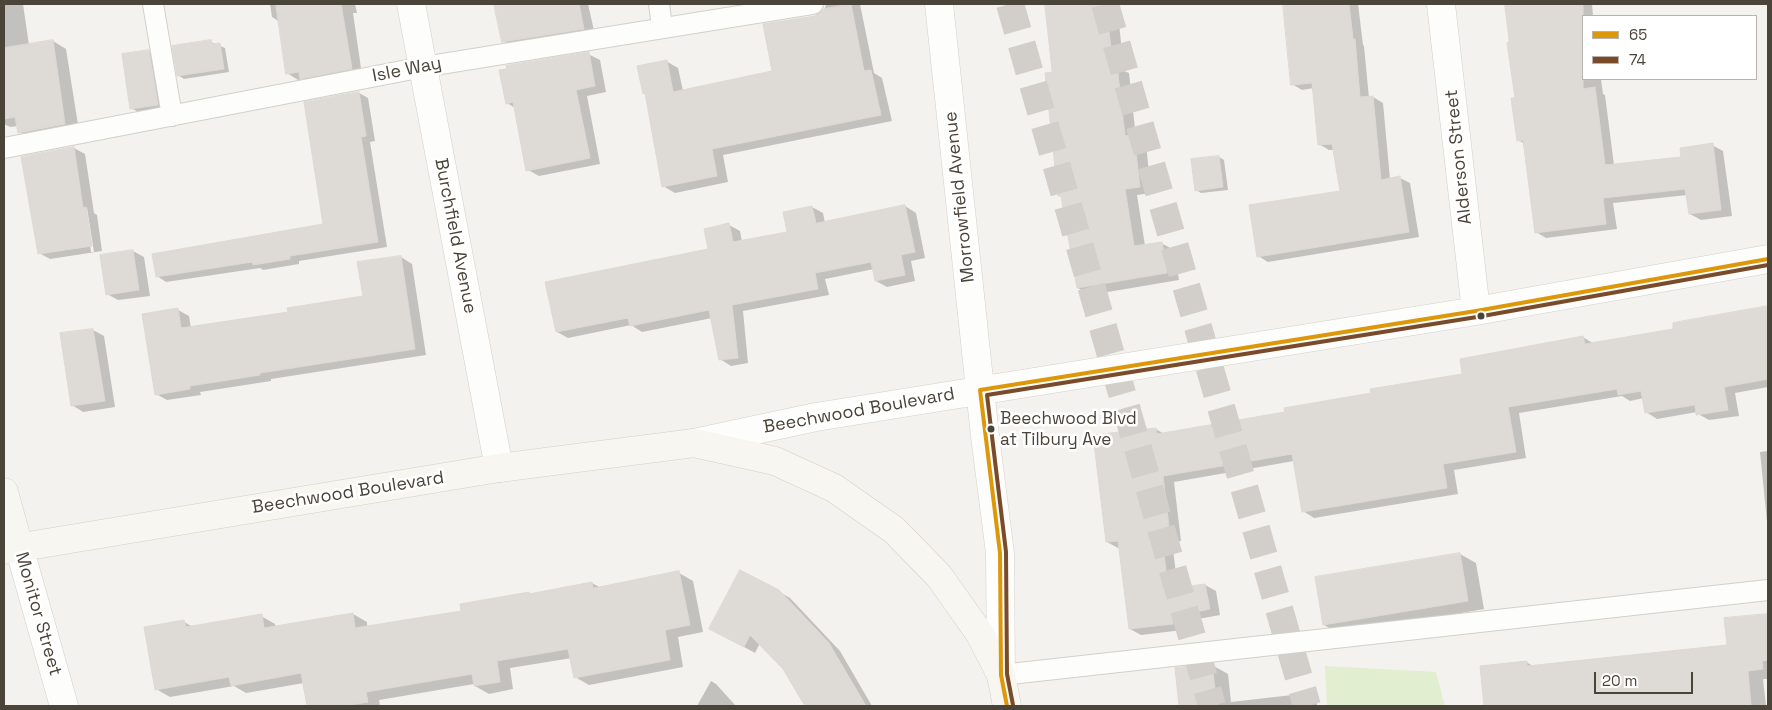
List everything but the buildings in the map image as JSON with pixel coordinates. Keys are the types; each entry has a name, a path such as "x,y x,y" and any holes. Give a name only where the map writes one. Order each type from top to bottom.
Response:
{"street":[{"name":"Burchfield Avenue","path":"411,4 499,468"},
{"name":"Morrowfield Avenue","path":"939,4 980,390"},
{"name":"Alderson Street","path":"1441,4 1476,311"},
{"path":"980,390 1476,311 1768,259"},
{"name":"Beechwood Boulevard","path":"12,548 499,468 694,443 816,417 980,390 1000,553 1002,675 1007,706"},
{"name":"Beechwood Boulevard","path":"694,443 775,461 834,488 894,530 939,576 980,634 1002,675"},
{"name":"Monitor Street","path":"4,492 12,548 64,706"}],"lane":[{"path":"153,4 172,116"},
{"path":"659,4 662,27"},
{"name":"Isle Way","path":"4,148 423,67 813,4"},
{"path":"1002,675 1768,590"}],"green space":[{"path":"1325,666 1436,672 1445,706 1327,706"}],"tunnel":[{"path":"1010,4 1212,706"},
{"path":"1105,4 1307,706"}],"transit line":[{"name":"65","path":"980,390 1476,311 1768,259"},
{"name":"74","path":"1013,705 1007,674 1006,552 987,395 1477,317 1768,265"},
{"name":"65","path":"980,390 1000,553 1001,675 1007,706"}],"place":[{"name":"Beechwood Blvd at Tilbury Ave","path":"991,429"}]}
